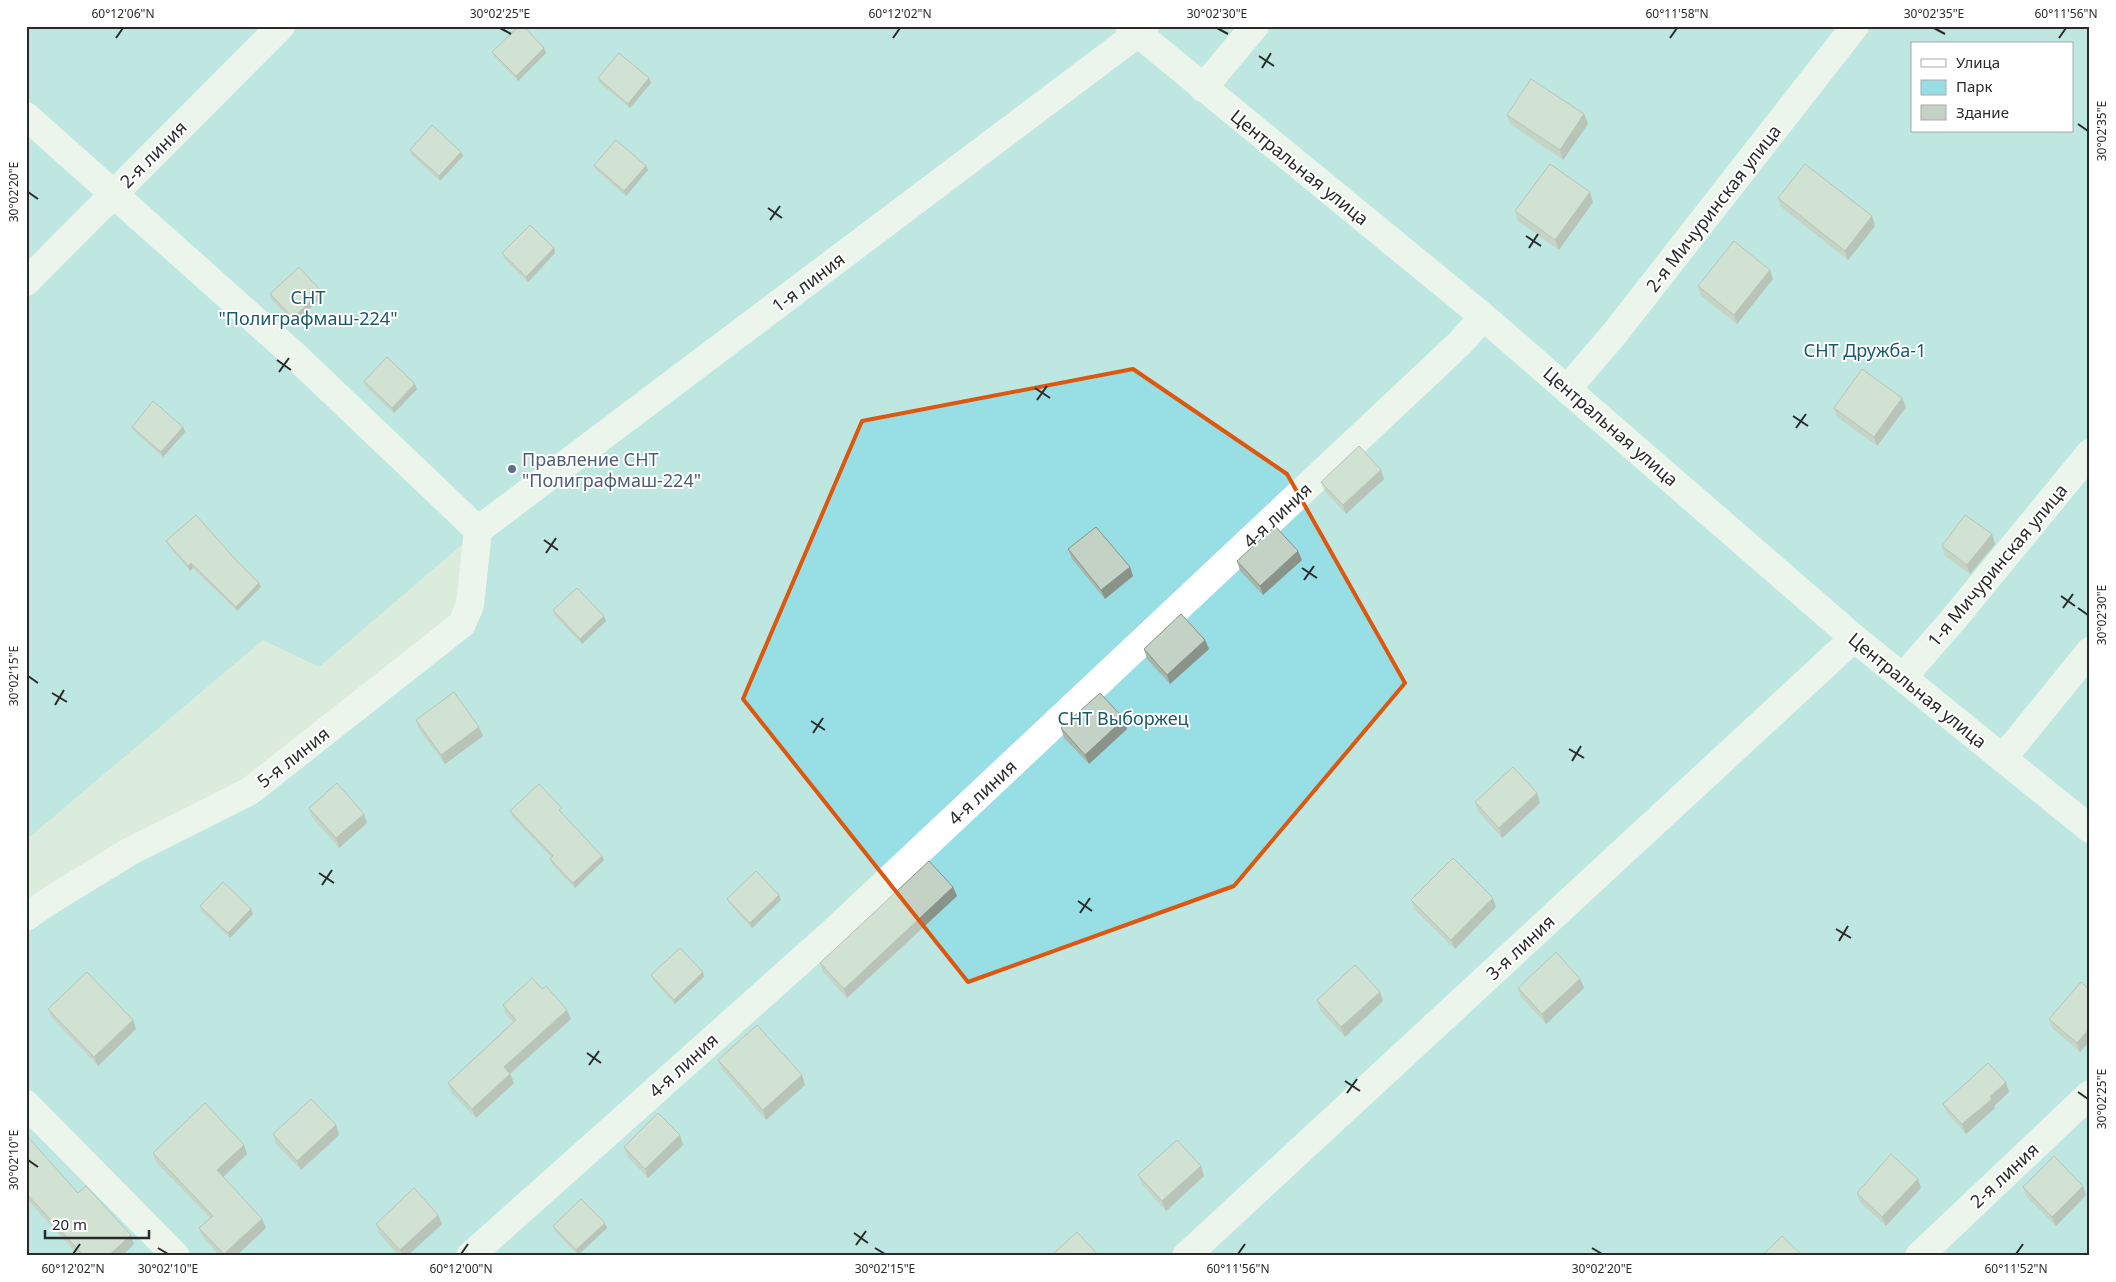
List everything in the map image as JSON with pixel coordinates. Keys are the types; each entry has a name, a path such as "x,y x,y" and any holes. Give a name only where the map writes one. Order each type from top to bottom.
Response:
{"street":[{"name":"2-я линия","path":"26,282 281,26"},
{"path":"1203,88 1255,26"},
{"name":"2-я Мичуринская улица","path":"1568,388 1615,333 1855,26"},
{"name":"Центральная улица","path":"1137,29 1203,88 1483,316 1568,388 1854,638 2090,829"},
{"name":"1-я линия","path":"478,530 1137,29"},
{"path":"26,116 292,353 478,530"},
{"name":"4-я линия","path":"470,1256 833,932 1460,343 1483,316"},
{"name":"1-я Мичуринская улица","path":"1903,677 1958,614 2090,453"},
{"name":"5-я линия","path":"26,917 46,902 129,852 250,791 462,624 470,605 478,530"},
{"name":"3-я линия","path":"1186,1256 1854,638"},
{"path":"2003,758 2090,651"},
{"name":"2-я линия","path":"1919,1256 2090,1094"},
{"path":"26,1104 176,1256"}],"highlighted area":[{"path":"1133,369 1287,474 1405,683 1234,886 968,982 743,699 862,421"}],"green space":[{"name":"СНТ Выборжец","path":"26,26 2090,26 2090,1256 26,1256 26,917 239,788 462,624 485,525 319,667 263,640 26,840"}],"building":[{"path":"519,26 523,26 544,48 516,76 492,52"},
{"path":"619,53 649,78 628,104 598,78"},
{"path":"1531,79 1584,114 1560,150 1507,115"},
{"path":"432,125 461,152 439,176 410,150"},
{"path":"616,140 646,166 624,191 594,165"},
{"path":"1550,164 1590,192 1555,240 1515,211"},
{"path":"1805,164 1872,216 1845,251 1778,198"},
{"path":"530,225 554,248 526,277 502,253"},
{"path":"1734,241 1770,270 1734,315 1698,286"},
{"path":"299,267 321,291 293,318 270,294"},
{"path":"387,357 415,384 392,408 364,381"},
{"path":"1862,369 1902,398 1874,437 1834,408"},
{"path":"153,401 183,427 161,452 132,427"},
{"path":"1359,446 1381,470 1343,505 1321,482"},
{"path":"196,515 259,583 236,607 191,563 188,566 166,541"},
{"path":"1965,515 1992,534 1967,565 1942,546"},
{"path":"1275,526 1298,551 1260,586 1237,561"},
{"path":"1096,527 1130,567 1101,590 1068,549"},
{"path":"577,588 604,616 580,639 553,610"},
{"path":"1181,614 1205,640 1167,675 1144,649"},
{"path":"454,692 479,727 441,755 416,720"},
{"path":"1100,693 1124,719 1085,755 1061,728"},
{"path":"1513,767 1537,793 1499,828 1475,802"},
{"path":"337,783 364,814 336,838 309,808"},
{"path":"539,784 562,808 559,810 602,856 573,883 550,859 553,856 510,811"},
{"path":"1453,858 1493,898 1451,940 1411,900"},
{"path":"929,861 953,887 844,989 820,963"},
{"path":"756,871 779,895 750,923 727,899"},
{"path":"223,882 251,909 228,933 200,906"},
{"path":"680,948 703,972 674,1000 651,975"},
{"path":"1556,952 1580,979 1542,1014 1518,988"},
{"path":"1355,965 1380,992 1341,1027 1317,1000"},
{"path":"87,972 133,1020 94,1057 48,1009"},
{"path":"532,978 542,989 546,986 567,1010 504,1067 510,1074 472,1109 448,1083 516,1020 503,1005"},
{"path":"2081,982 2090,990 2090,1028 2077,1043 2049,1019"},
{"path":"757,1025 802,1075 763,1110 718,1060"},
{"path":"1988,1063 2006,1082 1990,1097 1992,1099 1962,1124 1943,1104"},
{"path":"311,1099 336,1125 297,1161 273,1134"},
{"path":"205,1103 244,1145 217,1170 262,1219 224,1254 199,1228 213,1216 153,1153"},
{"path":"658,1113 680,1135 645,1169 624,1147"},
{"path":"26,1135 78,1193 86,1186 131,1235 108,1256 84,1256 26,1193"},
{"path":"1177,1140 1201,1166 1162,1201 1138,1175"},
{"path":"1891,1154 1918,1179 1882,1217 1857,1193"},
{"path":"2054,1156 2083,1186 2052,1217 2023,1187"},
{"path":"414,1188 438,1215 400,1250 376,1224"},
{"path":"581,1199 605,1223 576,1250 553,1226"},
{"path":"1077,1232 1099,1256 1057,1256 1054,1253"},
{"path":"1782,1236 1803,1256 1762,1256"}],"place":[{"name":"Правление СНТ \"Полиграфмаш-224\"","path":"512,469"}],"park label":[{"name":"СНТ \"Полиграфмаш-224\"","path":"308,307"},
{"name":"СНТ Дружба-1","path":"1865,350"}]}
